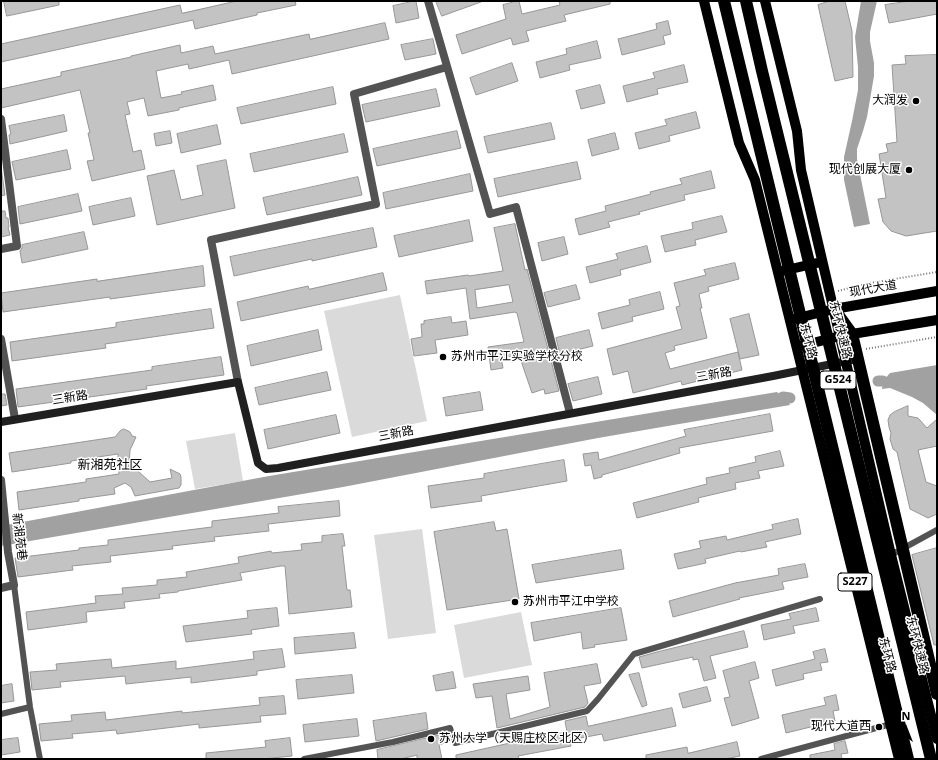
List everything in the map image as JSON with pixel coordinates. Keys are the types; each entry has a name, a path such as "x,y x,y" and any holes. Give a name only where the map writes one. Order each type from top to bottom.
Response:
{"highway":[{"name":"G524","path":"724,1 908,759"},
{"name":"东环快速路","path":"746,1 931,759"},
{"path":"834,309 852,334 937,694"}],"main road":[{"name":"东环路","path":"704,1 739,143 755,180 899,759"},
{"path":"765,1 797,131 801,170 822,262 891,555 937,739"},
{"path":"778,272 822,262"},
{"name":"现代大道","path":"790,320 834,309 937,291"},
{"path":"797,348 840,336 937,320"}],"street":[{"path":"428,1 490,214 516,207 570,414"},
{"path":"238,382 211,240 376,204 354,94 447,67"},
{"path":"1,119 17,246 1,250"},
{"path":"1,339 15,419"},
{"name":"三新路","path":"1,422 238,382 258,463 266,469 802,370 846,361 857,355"},
{"name":"新湘苑巷","path":"1,480 8,548 14,584"},
{"path":"1,588 14,584"}],"lane":[{"path":"891,555 937,530"},
{"path":"14,584 30,707 40,759"},
{"path":"304,759 393,742 450,728 455,743 587,711 634,654 820,599"},
{"path":"925,690 937,687"},
{"path":"1,714 30,707"},
{"path":"761,759 891,724"}],"path":[{"path":"830,293 870,283 937,272"},
{"path":"857,355 937,337"}],"shaded area":[{"path":"861,1 877,1 870,32 874,76 867,117 857,149 857,159 870,224 854,227 844,180 844,157 858,90 858,67 855,37"},
{"path":"400,295 427,421 352,437 324,311"},
{"path":"937,365 937,415 923,403 912,397 890,388 882,389 883,381 890,373"},
{"path":"777,392 788,401 790,405 598,438 343,487 1,546 1,526 269,476"},
{"path":"235,433 243,481 195,489 186,441"},
{"path":"422,529 436,633 388,639 374,535"},
{"path":"521,612 532,665 464,678 454,625"}],"building":[{"path":"4,1 59,1 59,5 7,16"},
{"path":"237,1 295,1 296,5 257,13 257,15 195,29 193,20 1,62 1,44 180,5 182,13"},
{"path":"416,1 419,18 396,23 393,6"},
{"path":"436,1 480,1 481,2 442,16"},
{"path":"519,1 522,14 560,5 559,1 610,1 610,4 564,15 566,21 526,31 529,41 513,45 511,38 462,54 456,35 506,19 503,5"},
{"path":"830,1 845,1 852,31 853,77 835,81 818,5"},
{"path":"910,1 937,1 937,14 889,23 885,5"},
{"path":"668,21 671,34 663,36 665,44 622,55 618,39 657,29 656,24"},
{"path":"385,23 389,39 232,74 229,60 189,69 188,64 156,71 161,98 182,94 181,92 213,85 216,100 179,108 179,110 148,116 144,98 127,102 130,114 125,115 133,152 141,150 145,169 92,181 87,161 94,160 88,133 90,133 80,90 1,108 1,89 61,76 61,72 180,45 181,53 213,46 215,54 309,34 310,39"},
{"path":"433,39 436,54 405,60 401,45"},
{"path":"597,41 601,58 569,65 570,70 540,78 536,62 567,54 566,49"},
{"path":"937,55 937,231 906,236 891,231 883,222 878,199 886,198 879,154 888,152 886,144 897,142 892,65 906,64 905,56"},
{"path":"512,63 518,81 476,95 470,78"},
{"path":"684,65 688,82 657,89 658,94 627,102 623,86 655,78 653,73"},
{"path":"600,85 605,103 581,109 576,91"},
{"path":"333,87 336,104 241,124 237,108"},
{"path":"436,89 440,106 366,122 362,105"},
{"path":"696,112 700,128 669,136 670,141 639,149 635,133 667,125 665,120"},
{"path":"64,115 67,131 10,144 9,135 11,134 9,126"},
{"path":"551,123 555,139 488,153 484,137"},
{"path":"217,125 221,144 181,153 177,134"},
{"path":"170,131 172,143 156,146 154,134"},
{"path":"457,131 461,148 377,166 373,149"},
{"path":"615,133 619,149 592,156 588,140"},
{"path":"344,134 348,152 254,172 250,154"},
{"path":"67,150 71,169 16,180 12,162"},
{"path":"226,160 235,208 157,225 147,176 174,170 181,200 203,195 197,166"},
{"path":"577,162 581,179 498,197 494,179"},
{"path":"1,167 5,195 1,196"},
{"path":"711,171 715,188 684,195 685,200 608,222 610,227 579,235 575,219 606,211 605,206 682,184 680,179"},
{"path":"470,174 473,191 386,209 383,193"},
{"path":"358,177 362,195 267,215 263,198"},
{"path":"78,194 82,211 20,224 18,207"},
{"path":"131,198 135,216 93,225 89,207"},
{"path":"1,211 5,211 6,218 8,218 10,235 1,237"},
{"path":"722,216 727,232 695,240 696,245 665,252 661,236 693,229 692,223"},
{"path":"469,220 473,241 399,257 394,236"},
{"path":"515,224 525,270 527,269 559,391 545,394 544,389 532,393 519,355 501,358 503,368 491,370 488,347 524,342 517,313 515,312 470,319 466,288 427,294 425,281 503,271 494,228","holes":["509,285 513,302 477,308 475,290"]},
{"path":"373,228 377,247 234,276 230,257"},
{"path":"84,232 88,249 22,263 20,251 22,245"},
{"path":"564,237 568,254 542,261 538,243"},
{"path":"647,246 651,262 620,270 621,275 590,283 586,267 618,259 616,254"},
{"path":"735,263 739,279 708,287 709,291 699,294 702,308 700,308 707,338 674,346 675,350 665,353 670,369 738,352 742,370 682,385 681,381 633,393 628,371 613,375 607,349 682,329 676,307 680,306 674,283 706,275 704,270"},
{"path":"203,266 205,286 110,299 110,297 3,312 1,293"},
{"path":"383,273 387,290 241,321 237,302 308,286 309,289"},
{"path":"576,285 580,299 548,307 544,293"},
{"path":"660,292 664,309 632,317 633,321 602,329 598,313 630,305 629,300"},
{"path":"211,309 214,328 105,344 106,348 12,361 10,342 116,327 116,323"},
{"path":"749,314 759,355 740,359 730,319"},
{"path":"451,317 452,323 466,321 468,335 435,340 437,353 414,356 411,339 422,337 421,324 424,324 424,321"},
{"path":"318,330 322,350 251,366 247,346"},
{"path":"589,330 593,346 560,354 556,338"},
{"path":"221,357 224,375 146,386 147,389 18,407 16,389 152,370 152,367"},
{"path":"327,372 331,390 259,405 255,388"},
{"path":"598,377 602,394 573,401 568,384"},
{"path":"480,392 483,410 446,416 443,398"},
{"path":"1,394 5,394 7,405 1,406"},
{"path":"908,406 908,416 918,418 927,428 937,419 937,446 918,450 926,482 937,486 937,514 928,518 910,509 897,452 893,449 890,439 891,433 888,420 890,415"},
{"path":"770,414 773,431 679,448 680,453 602,475 602,477 594,479 591,465 585,466 583,454 598,452 599,460 686,436 684,430"},
{"path":"336,415 340,433 268,449 264,430"},
{"path":"124,429 130,432 132,436 136,437 130,450 129,467 138,471 150,482 172,478 170,469 180,474 181,485 179,488 135,496 131,487 125,483 114,488 115,494 19,510 17,492 86,482 86,479 119,474 118,454 12,472 9,453 115,437"},
{"path":"780,451 784,466 758,471 760,478 735,483 736,489 698,498 699,502 637,518 633,503 707,484 706,478 730,473 729,468 756,462 755,457"},
{"path":"564,460 567,481 481,496 482,501 431,508 428,486 484,478 484,474"},
{"path":"339,501 340,516 268,524 269,531 214,537 215,541 172,546 173,549 110,556 111,562 72,566 73,570 18,577 15,558 108,545 108,540 212,527 212,521 279,513 278,507"},
{"path":"798,519 801,534 765,542 767,547 740,551 705,559 706,563 678,569 674,554 701,548 699,541 726,536 727,540 773,529 772,525"},
{"path":"494,522 496,531 507,529 519,599 447,610 434,532"},
{"path":"343,534 345,546 342,546 347,590 350,590 352,607 289,614 285,566 281,566 240,573 242,580 159,594 160,598 124,602 125,608 86,612 87,622 28,630 26,612 96,603 95,596 123,594 122,588 157,585 157,580 187,577 186,572 239,563 238,557 271,551 272,553 302,550 301,544 322,542 322,536"},
{"path":"937,548 937,645 934,645 912,555"},
{"path":"621,550 624,569 536,583 532,565"},
{"path":"805,564 808,577 782,582 784,589 739,598 740,599 673,617 669,601 735,583 779,575 778,569"},
{"path":"277,608 279,626 251,630 252,634 186,642 183,626 248,618 247,611"},
{"path":"621,608 627,640 594,645 595,647 583,649 581,632 534,641 531,623"},
{"path":"816,608 819,621 793,626 795,633 764,640 761,625 791,619 789,614"},
{"path":"744,631 748,647 710,656 716,678 704,681 698,659 693,660 693,657 642,668 639,657"},
{"path":"354,633 356,648 295,654 294,638"},
{"path":"282,649 285,667 257,671 257,675 191,683 191,677 126,684 125,676 60,682 61,687 32,690 30,672 57,670 56,664 111,659 112,668 176,661 176,669 254,659 253,652"},
{"path":"825,649 828,662 820,663 822,670 803,674 804,679 776,686 772,670 815,659 813,652"},
{"path":"755,662 759,678 749,681 759,718 732,726 724,698 730,697 723,671"},
{"path":"597,664 601,683 584,686 588,703 585,707 497,728 492,696 476,698 473,684 528,676 530,690 506,694 510,719 550,707 544,673"},
{"path":"453,672 456,688 436,691 433,676"},
{"path":"639,673 647,705 642,707 629,675"},
{"path":"352,675 354,693 298,699 296,680"},
{"path":"12,684 14,701 1,703 1,686"},
{"path":"707,687 711,701 683,708 679,694"},
{"path":"836,695 839,710 833,711 835,721 786,733 782,715 826,705 824,698"},
{"path":"284,696 286,714 260,716 261,722 199,728 199,724 117,734 116,730 72,734 73,738 41,741 39,724 72,721 71,715 105,712 106,720 182,711 182,713 260,705 259,698"},
{"path":"672,708 676,726 604,741 602,734 570,740 571,746 518,756 519,759 456,759 456,755 567,732 565,721 586,716 588,726"},
{"path":"426,713 428,729 376,741 373,721"},
{"path":"357,719 359,736 305,742 303,725"},
{"name":"苏州大学（天赐庄校区北区）","path":"445,734 448,742 439,745 442,759 417,759 417,755 401,759 378,759 377,750"},
{"path":"18,738 20,752 1,755 1,740"},
{"path":"290,738 292,756 262,759 206,759 206,753 266,747 265,741"},
{"path":"845,741 848,753 841,754 842,759 810,759 810,755 835,750 834,744"},
{"path":"737,742 740,756 725,759 646,759 646,755 687,747 688,753"}],"waterway":[{"path":"878,381 883,381"},
{"path":"783,397 790,398"}],"place":[{"name":"大润发","path":"916,101"},
{"name":"现代创展大厦","path":"909,170"},
{"name":"苏州市平江实验学校分校","path":"443,357"},
{"name":"苏州市平江中学校","path":"515,602"},
{"name":"现代大道西","path":"879,727"},
{"name":"苏州大学（天赐庄校区北区）","path":"431,739"}],"district":[{"name":"新湘苑社区","path":"110,465"}]}
